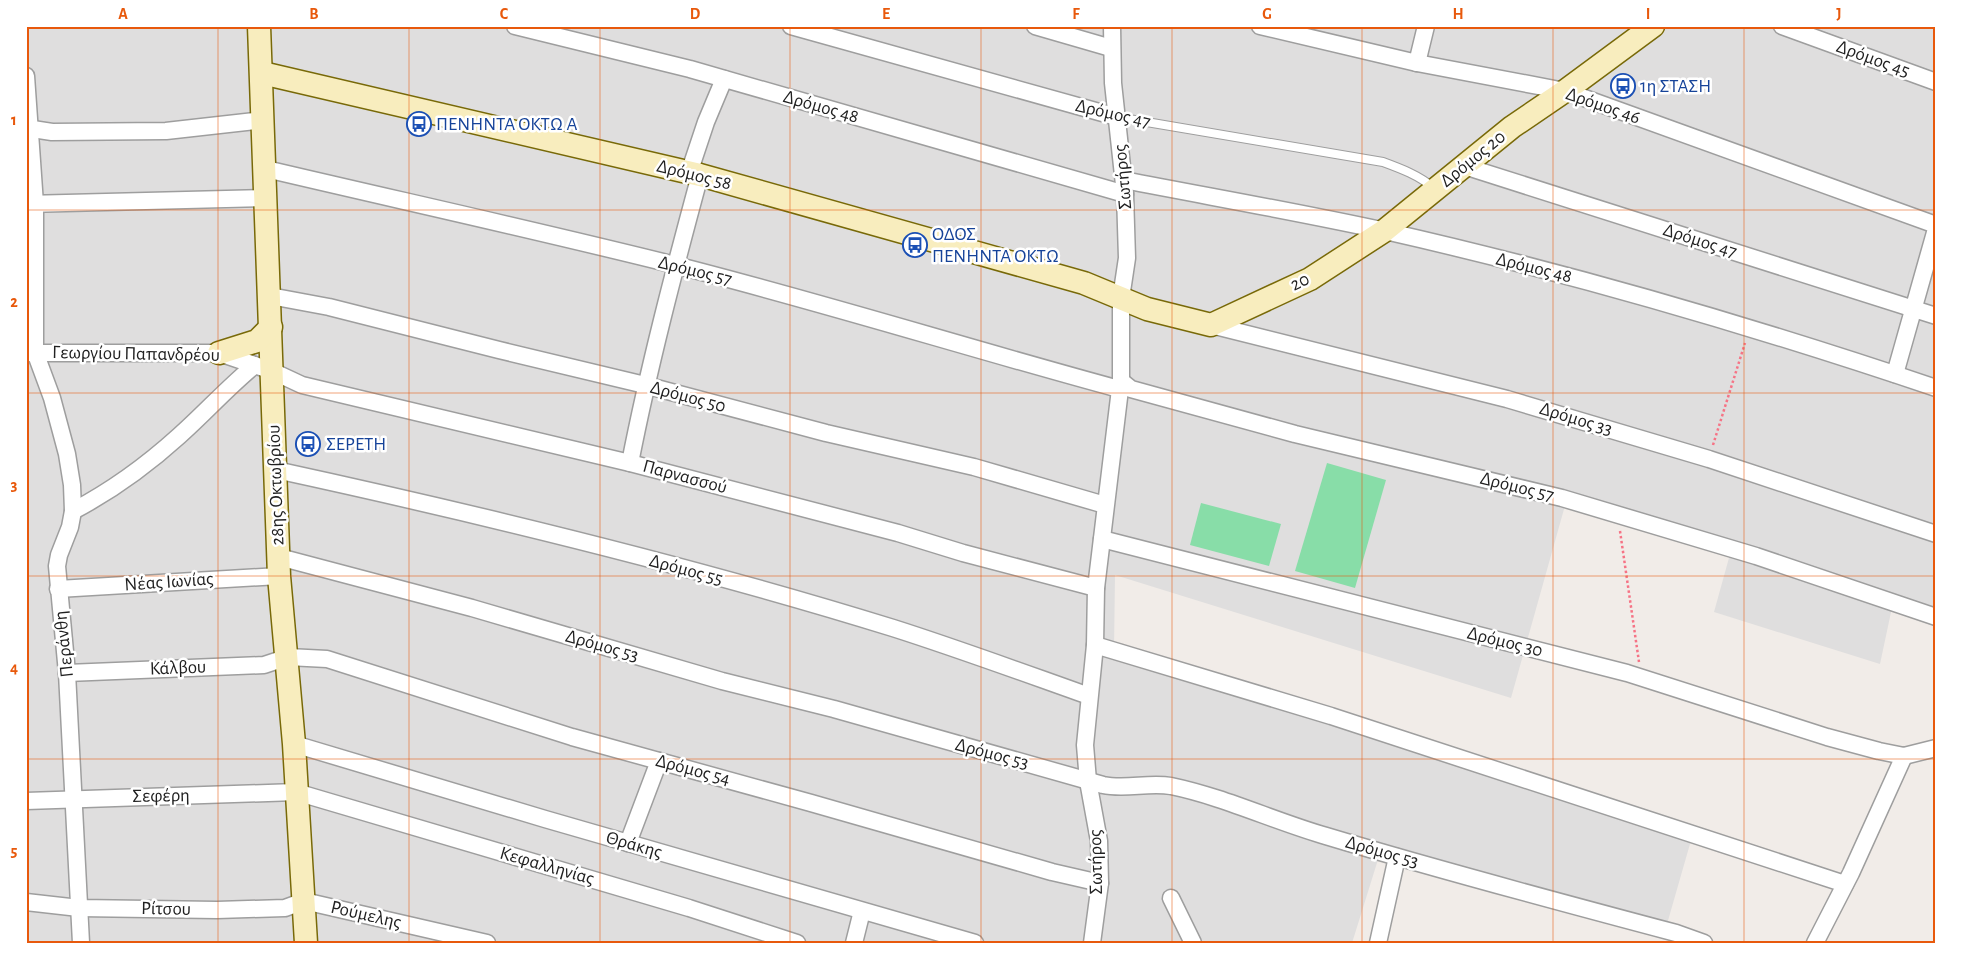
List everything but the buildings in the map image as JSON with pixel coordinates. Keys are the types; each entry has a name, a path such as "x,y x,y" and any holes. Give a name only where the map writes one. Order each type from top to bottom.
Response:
{"street":[{"name":"28ης Οκτωβρίου","path":"259,26 271,327 264,368 276,470 279,566 288,657 306,943"},
{"name":"Δρόμος 48","path":"515,26 724,79 1125,187 1384,231 1615,288 1750,328 1936,388"},
{"name":"Δρόμος 47","path":"791,26 1117,117"},
{"path":"1035,26 1111,48"},
{"name":"Σωτήρος","path":"1092,943 1100,883 1099,841 1088,781 1085,745 1095,645 1096,588 1120,385 1121,298 1127,258 1125,187 1113,83 1112,26"},
{"name":"Δρόμος 46","path":"1260,26 1417,63 1565,91 1936,225"},
{"path":"1417,63 1426,26"},
{"path":"1565,91 1653,26"},
{"name":"Δρόμος 45","path":"1782,26 1936,82"},
{"name":"Δρόμος 58","path":"262,73 694,174 1084,282 1147,309 1211,325"},
{"path":"26,76 30,204 31,352"},
{"path":"630,462 645,385 675,265 706,122 724,79"},
{"name":"Δρόμος 20","path":"1384,231 1512,126 1565,91"},
{"path":"28,128 52,132 166,132 264,120"},
{"name":"Δρόμος 47","path":"1464,166 1936,316"},
{"name":"Δρόμος 57","path":"266,169 675,265 851,312 986,353 1120,385 1295,434 1552,496 1756,556 1936,617"},
{"path":"30,204 266,198"},
{"path":"1895,374 1936,229"},
{"name":"20","path":"1211,325 1310,279 1384,231"},
{"name":"Δρόμος 50","path":"270,296 330,307 645,385 826,433 974,467 1105,505"},
{"name":"Δρόμος 33","path":"1211,325 1507,399 1709,459 1936,534"},
{"path":"219,353 257,341 271,327"},
{"name":"Γεωργίου Παπανδρέου","path":"31,352 219,353 264,368"},
{"name":"Περάνθη","path":"31,352 52,398 67,454 72,485 70,527 59,555 57,566 67,673 81,943"},
{"path":"72,511 94,500 142,467 179,436 232,384 264,368"},
{"name":"Παρνασσού","path":"264,368 302,385 630,462 1096,588"},
{"name":"Δρόμος 55","path":"276,470 418,501 676,566 893,628 1089,696"},
{"name":"Δρόμος 30","path":"1102,539 1641,678 1827,737 1879,751 1936,754"},
{"name":"Νέας Ιωνίας","path":"58,589 279,566"},
{"name":"Δρόμος 53","path":"279,566 472,608 722,681 834,709 1116,788 1158,784 1209,795 1293,827 1676,933 1704,943"},
{"path":"1095,645 1331,716 1845,884"},
{"name":"Κάλβου","path":"67,673 264,665 288,657"},
{"name":"Δρόμος 54","path":"288,657 327,659 572,737 1052,872 1100,883"},
{"name":"Θράκης","path":"294,744 974,943"},
{"path":"1815,943 1911,754 1936,748"},
{"path":"628,843 660,761"},
{"name":"Σεφέρη","path":"26,801 296,792"},
{"name":"Κεφαλληνίας","path":"296,792 690,908 797,943"},
{"path":"1378,943 1397,857"},
{"path":"1171,898 1193,943"},
{"name":"Ρίτσου","path":"26,902 79,908 217,910 285,908 304,901"},
{"name":"Ρούμελης","path":"304,901 487,943"},
{"path":"854,943 862,911"}],"lane":[{"name":"Δρόμος 47","path":"1117,117 1383,162 1406,170 1421,178 1435,189"}],"path":[{"path":"1709,459 1750,328"},
{"path":"1618,515 1641,678"}],"shaded area":[{"path":"26,26 1936,26 1936,610 1894,598 1880,664 1714,612 1732,547 1566,502 1511,698 1115,575 1114,650 1694,830 1665,931 1381,850 1352,943 26,943"}],"green space":[{"path":"1327,463 1386,480 1355,588 1295,571"},
{"path":"1201,503 1281,524 1269,566 1190,545"}],"place":[{"name":"1η ΣΤΑΣΗ","path":"1623,86"},
{"name":"ΠΕΝΗΝΤΑ ΟΚΤΩ Α","path":"419,124"},
{"name":"ΟΔΟΣ ΠΕΝΗΝΤΑ ΟΚΤΩ","path":"915,245"},
{"name":"ΣΕΡΕΤΗ","path":"308,444"}]}
